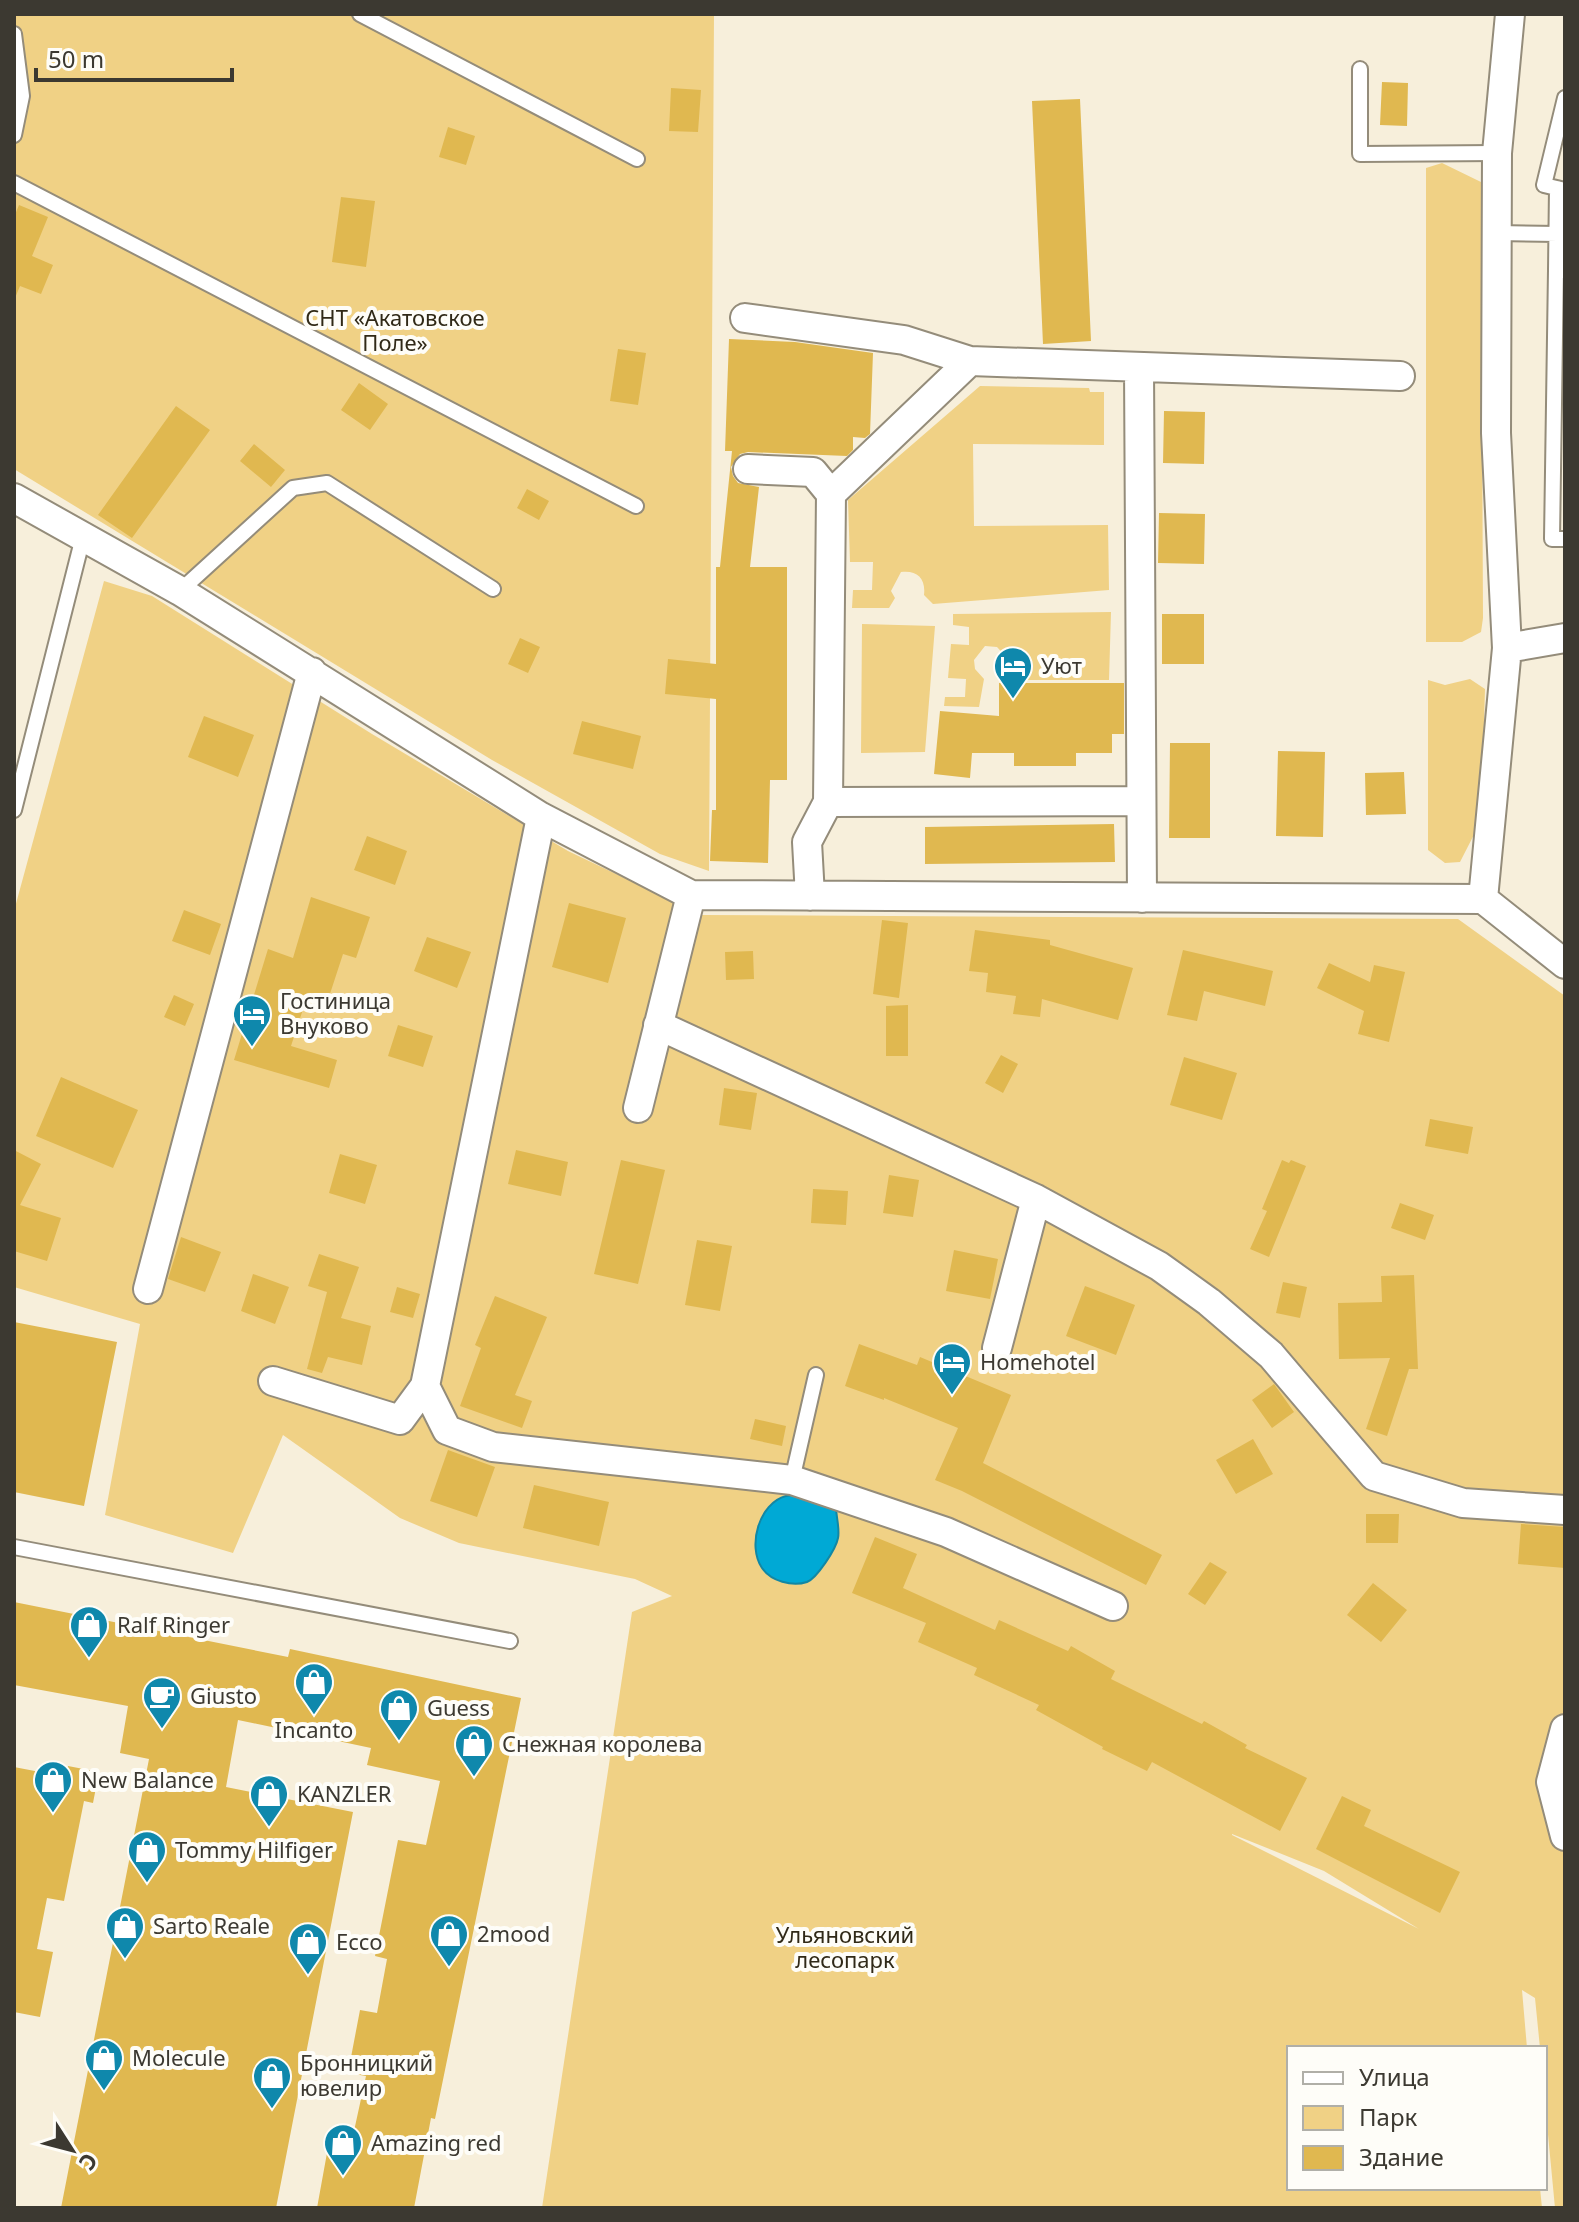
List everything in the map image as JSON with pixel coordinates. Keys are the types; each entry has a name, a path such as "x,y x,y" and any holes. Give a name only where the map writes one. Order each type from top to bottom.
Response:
{"street":[{"path":"1483,899 1507,648 1496,433 1496,233 1497,153 1510,14"},
{"path":"745,318 904,340 970,361 1400,376"},
{"path":"831,494 970,361"},
{"path":"1139,367 1142,898"},
{"path":"748,469 813,472 831,494 828,802 807,842 810,896"},
{"path":"14,498 180,591 541,817 691,895 1483,899 1565,964"},
{"path":"1507,648 1565,638"},
{"path":"148,1289 312,672"},
{"path":"828,802 1141,801"},
{"path":"273,1381 400,1420 425,1386 541,817"},
{"path":"638,1108 691,895"},
{"path":"658,1025 1036,1199 1159,1266 1209,1302 1271,1355 1374,1476 1463,1503 1565,1510"},
{"path":"997,1348 1036,1199"},
{"path":"425,1386 447,1430 493,1447 792,1480 946,1532 1113,1606"},
{"path":"1565,1729 1551,1782 1565,1836"}],"lane":[{"path":"360,14 637,159"},
{"path":"14,34 22,96 14,135"},
{"path":"1360,69 1360,154 1497,153"},
{"path":"1565,98 1544,185 1561,189 1557,234 1560,270 1552,539 1565,539"},
{"path":"14,183 636,506"},
{"path":"1496,233 1557,234"},
{"path":"180,591 293,488 327,483 493,589"},
{"path":"14,810 83,537"},
{"path":"792,1480 816,1375"},
{"path":"14,1547 510,1641"}],"green space":[{"name":"СНТ «Акатовское Поле»","path":"14,14 714,14 709,871 660,854 492,760 14,469"},
{"path":"1442,163 1481,182 1483,618 1481,632 1462,642 1426,642 1426,168"},
{"path":"980,386 1089,388 1090,392 1104,392 1104,445 973,444 974,526 1108,525 1109,590 933,604 924,595 924,584 919,576 901,572 891,591 895,598 889,608 852,608 853,590 872,590 873,562 850,562 848,500"},
{"name":"Ульяновский лесопарк","path":"104,581 152,596 372,734 568,851 702,915 1458,919 1565,996 1565,2208 1555,2208 1547,2124 1547,2046 1540,2046 1535,1998 1522,1990 1527,2046 1287,2046 1287,2190 1540,2190 1542,2208 542,2208 632,1612 672,1596 635,1579 459,1543 400,1518 283,1435 233,1553 105,1515 140,1324 14,1287 14,911","holes":["1232,1834 1324,1871 1419,1929 1232,1835"]},
{"path":"1111,612 1109,680 999,680 998,676 1006,670 1009,660 997,647 985,646 974,660 975,669 984,679 979,707 944,706 945,697 965,697 966,679 948,678 951,644 969,645 969,627 953,625 953,614"},
{"path":"862,624 935,626 925,752 861,753"},
{"path":"1470,679 1485,689 1481,821 1460,862 1445,863 1428,850 1428,680 1445,685"}],"water":[{"path":"789,1495 811,1495 836,1507 837,1543 826,1563 807,1582 782,1582 766,1573 758,1559 758,1526 777,1500"}],"building":[{"path":"1382,82 1408,83 1407,126 1380,125"},
{"path":"671,88 701,90 698,132 669,131"},
{"path":"1080,99 1091,341 1043,344 1032,101"},
{"path":"448,127 475,136 466,165 439,157"},
{"path":"341,197 375,201 366,267 332,262"},
{"path":"19,205 48,217 32,256 53,265 41,294 20,286 15,298 14,217"},
{"path":"729,339 795,342 873,353 870,434 865,438 853,437 853,450 847,456 748,452 740,454 731,467 738,483 759,487 750,567 787,567 787,780 770,780 768,863 710,861 712,810 716,810 716,699 665,694 668,659 716,664 716,567 720,567 732,451 725,451"},
{"path":"618,349 646,353 638,405 610,401"},
{"path":"359,383 388,404 370,430 341,410"},
{"path":"176,406 210,430 132,538 98,515"},
{"path":"1164,411 1205,412 1204,464 1163,463"},
{"path":"254,444 285,470 271,487 240,461"},
{"path":"527,489 549,501 539,520 517,508"},
{"path":"1159,513 1205,514 1204,564 1158,563"},
{"path":"1162,614 1204,614 1204,664 1162,664"},
{"path":"520,638 540,647 528,673 508,664"},
{"path":"999,683 1124,683 1124,734 1112,734 1112,753 1076,753 1076,766 1014,766 1014,753 972,753 970,778 934,774 940,711 999,716"},
{"path":"204,716 254,735 238,777 188,757"},
{"path":"582,721 641,736 633,769 573,754"},
{"path":"1170,743 1210,743 1210,838 1169,838"},
{"path":"1278,751 1325,752 1323,837 1276,836"},
{"path":"1404,772 1406,814 1366,815 1365,773"},
{"path":"1114,824 1115,862 925,864 925,827"},
{"path":"367,836 407,851 395,885 354,870"},
{"path":"311,897 370,917 356,958 343,954 327,1003 307,997 291,1046 337,1060 329,1088 234,1060 268,949 293,958"},
{"path":"569,903 626,918 608,983 552,967"},
{"path":"184,910 221,924 210,955 172,941"},
{"path":"882,920 908,923 899,998 873,994"},
{"path":"975,930 1050,940 1050,945 1133,968 1118,1020 1042,999 1040,1017 1013,1014 1016,996 986,992 988,973 969,971"},
{"path":"427,937 471,952 457,988 414,971"},
{"path":"1183,950 1273,971 1265,1006 1204,991 1197,1021 1167,1015"},
{"path":"753,951 754,979 726,980 725,952"},
{"path":"1329,963 1370,982 1374,965 1405,972 1389,1042 1358,1034 1364,1011 1317,988"},
{"path":"174,995 194,1004 185,1026 164,1017"},
{"path":"908,1005 908,1056 886,1056 886,1006"},
{"path":"398,1025 433,1036 423,1067 388,1056"},
{"path":"1001,1055 1018,1064 1003,1093 985,1083"},
{"path":"1184,1057 1237,1073 1222,1120 1170,1105"},
{"path":"61,1077 138,1110 113,1168 36,1136"},
{"path":"724,1088 757,1093 751,1130 719,1125"},
{"path":"1430,1119 1473,1127 1468,1154 1425,1146"},
{"path":"14,1150 41,1164 20,1205 61,1218 47,1261 14,1251"},
{"path":"516,1150 568,1162 561,1196 508,1184"},
{"path":"340,1154 377,1165 365,1204 329,1193"},
{"path":"621,1160 665,1170 638,1284 594,1274"},
{"path":"1282,1160 1306,1166 1269,1257 1250,1249 1267,1211 1262,1209"},
{"path":"889,1175 919,1180 913,1217 883,1213"},
{"path":"813,1189 848,1191 846,1225 811,1223"},
{"path":"1400,1203 1434,1215 1425,1240 1391,1228"},
{"path":"181,1237 221,1252 205,1292 168,1279"},
{"path":"697,1240 732,1246 720,1311 685,1305"},
{"path":"954,1250 998,1259 990,1299 946,1291"},
{"path":"319,1254 359,1267 341,1318 371,1326 362,1365 328,1357 322,1373 307,1369 327,1292 308,1286"},
{"path":"253,1274 289,1287 275,1324 241,1311"},
{"path":"1414,1275 1418,1369 1409,1369 1387,1436 1366,1429 1390,1358 1339,1359 1338,1303 1382,1302 1381,1276"},
{"path":"1283,1282 1307,1287 1300,1318 1276,1313"},
{"path":"1085,1286 1135,1305 1116,1355 1066,1336"},
{"path":"397,1287 420,1294 413,1318 390,1312"},
{"path":"495,1296 547,1317 515,1395 532,1401 522,1428 460,1406 481,1348 475,1345"},
{"path":"14,1322 117,1342 84,1506 14,1492"},
{"path":"859,1344 917,1365 920,1357 1011,1395 983,1463 1162,1555 1146,1585 935,1480 958,1428 845,1386"},
{"path":"1274,1384 1294,1412 1272,1428 1252,1400"},
{"path":"755,1419 786,1426 782,1446 750,1439"},
{"path":"1253,1439 1273,1474 1236,1494 1216,1460"},
{"path":"448,1450 495,1467 477,1517 430,1501"},
{"path":"534,1485 609,1502 599,1546 523,1528"},
{"path":"1366,1514 1399,1514 1398,1543 1366,1543"},
{"path":"1521,1524 1565,1527 1565,1568 1518,1564"},
{"path":"875,1537 917,1554 903,1588 995,1630 999,1620 1068,1651 1071,1646 1115,1671 1111,1679 1202,1724 1204,1721 1247,1745 1245,1748 1307,1778 1280,1831 1152,1762 1147,1771 1102,1749 1036,1710 1039,1705 974,1675 977,1668 918,1642 926,1623 852,1593"},
{"path":"1210,1562 1227,1572 1205,1605 1188,1594"},
{"path":"1373,1583 1407,1610 1381,1642 1347,1615"},
{"path":"14,1602 288,1657 290,1649 521,1698 414,2208 317,2208 327,2153 344,2157 349,2130 354,2131 366,2076 348,2073 360,2010 377,2013 387,1959 375,1956 398,1840 426,1845 440,1781 367,1765 371,1748 238,1720 226,1787 353,1812 276,2208 61,2208 149,1759 120,1753 128,1706 14,1685"},
{"path":"68,1766 99,1772 93,1803 84,1801 64,1901 47,1898 37,1949 53,1952 40,2017 14,2012 14,1767 66,1777"},
{"path":"1342,1796 1371,1810 1364,1826 1460,1872 1440,1913 1316,1849"}],"place":[{"name":"Уют","path":"1013,700"},
{"name":"Гостиница Внуково","path":"252,1048"},
{"name":"Homehotel","path":"952,1396"},
{"name":"Ralf Ringer","path":"89,1659"},
{"name":"Incanto","path":"314,1716"},
{"name":"Giusto","path":"162,1730"},
{"name":"Guess","path":"399,1742"},
{"name":"Снежная королева","path":"474,1778"},
{"name":"New Balance","path":"53,1814"},
{"name":"KANZLER","path":"269,1828"},
{"name":"Tommy Hilfiger","path":"147,1884"},
{"name":"Sarto Reale","path":"125,1960"},
{"name":"2mood","path":"449,1968"},
{"name":"Ecco","path":"308,1976"},
{"name":"Molecule","path":"104,2092"},
{"name":"Бронницкий ювелир","path":"272,2110"},
{"name":"Amazing red","path":"343,2177"}]}
